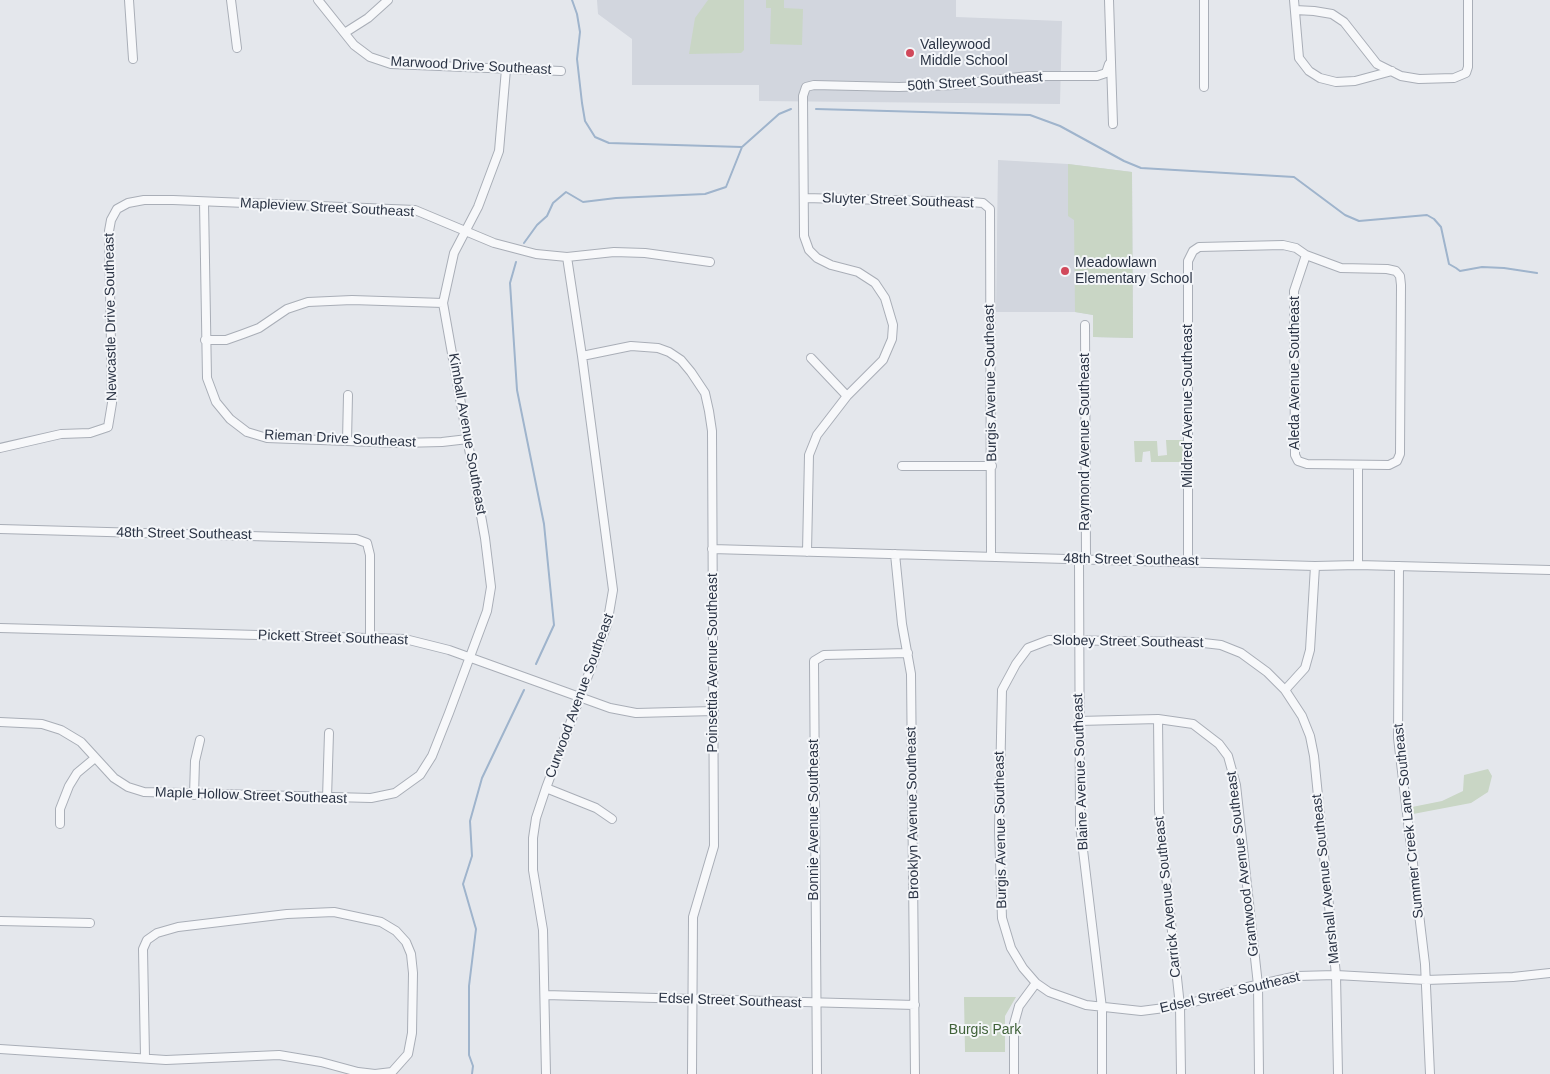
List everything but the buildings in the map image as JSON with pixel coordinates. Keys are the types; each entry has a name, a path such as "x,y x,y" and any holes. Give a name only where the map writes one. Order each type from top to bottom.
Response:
{"street":[{"path":"129,0 133,59"},
{"path":"231,0 237,48"},
{"name":"Marwood Drive Southeast","path":"318,0 346,32 354,45 370,57 391,64 561,71"},
{"path":"346,32 368,18 388,0"},
{"path":"1109,0 1109,64 1113,124"},
{"path":"1204,0 1204,87"},
{"path":"1294,0 1299,58 1308,71 1320,78 1336,82 1355,81 1392,71"},
{"path":"1294,10 1314,10 1332,14 1344,22 1377,64 1401,76 1419,79 1454,78 1466,73 1469,59 1468,0"},
{"name":"50th Street Southeast","path":"804,198 803,96 806,87 814,85 899,87 954,85 1028,76 1097,76 1106,73 1109,64"},
{"name":"Kimball Avenue Southeast","path":"404,788 420,775 430,761 487,611 491,587 485,538 443,303 454,253 490,180 499,151 506,69"},
{"path":"804,198 804,236 809,250 817,258 831,265 858,272 875,283 885,298 890,311 892,339 882,360 847,396 817,435 810,455 807,552"},
{"name":"Sluyter Street Southeast","path":"804,198 970,202 983,203 990,209"},
{"name":"Mapleview Street Southeast","path":"117,209 128,203 144,200 408,210 428,215 494,243 515,249 567,257 614,252 710,262"},
{"name":"Rieman Drive Southeast","path":"204,202 207,378 216,402 230,419 247,432 267,438 442,442 468,438"},
{"name":"Newcastle Drive Southeast","path":"0,448 61,434 90,434 108,427 112,403 109,231 110,220 117,209"},
{"name":"Burgis Avenue Southeast","path":"990,209 991,557"},
{"name":"Mildred Avenue Southeast","path":"1188,561 1188,261 1193,252 1199,247 1210,246 1283,245 1296,248 1306,255"},
{"path":"1306,255 1341,268 1387,269 1396,271 1400,276 1400,454 1397,461 1389,465 1358,465 1358,565"},
{"name":"Aleda Avenue Southeast","path":"1306,255 1294,291 1295,455 1298,461 1307,464 1358,465"},
{"name":"Curwood Avenue Southeast","path":"546,1074 543,930 532,855 536,818 607,625 613,590 567,257"},
{"path":"205,340 226,340 244,334 259,328 287,309 308,302 352,300 443,303"},
{"name":"Raymond Avenue Southeast","path":"1082,559 1085,325"},
{"name":"Poinsettia Avenue Southeast","path":"582,356 631,346 644,346 669,352 681,360 705,393 712,431 714,846 693,917 692,1074"},
{"path":"811,358 847,396"},
{"path":"347,441 348,395"},
{"path":"902,466 992,466"},
{"name":"48th Street Southeast","path":"0,529 348,538 367,543 370,555 370,638"},
{"name":"48th Street Southeast","path":"712,549 1315,566 1358,565 1550,570"},
{"name":"Brooklyn Avenue Southeast","path":"895,554 902,624 911,674 916,1074"},
{"name":"Blaine Avenue Southeast","path":"1082,559 1079,641 1080,825 1102,1008 1102,1074"},
{"path":"1285,690 1305,668 1310,650 1315,566"},
{"name":"Summer Creek Lane Southeast","path":"1399,566 1398,738 1426,980 1430,1074"},
{"name":"Pickett Street Southeast","path":"0,628 419,641 470,657 610,708 636,713 714,712"},
{"name":"Slobey Street Southeast","path":"1016,664 1028,648 1049,640 1194,642 1219,645"},
{"name":"Marshall Avenue Southeast","path":"1219,645 1241,653 1267,672 1285,690 1302,716 1310,736 1336,975 1338,1074"},
{"name":"Bonnie Avenue Southeast","path":"817,1074 817,1004 814,942 814,661 824,655 908,653"},
{"name":"Burgis Avenue Southeast","path":"1016,664 1002,690 999,830 1002,918 1011,948 1036,983"},
{"name":"Grantwood Avenue Southeast","path":"1079,721 1158,719 1193,724 1220,744 1233,769 1258,985 1259,1074"},
{"name":"Carrick Avenue Southeast","path":"1158,719 1159,810 1180,1006 1180,1074"},
{"name":"Maple Hollow Street Southeast","path":"0,722 42,724 61,730 81,742 114,778 133,789 154,793 371,798 386,796 404,788"},
{"path":"327,798 328,732"},
{"path":"194,794 195,761 200,740"},
{"path":"60,824 62,800 70,783 94,758"},
{"path":"546,788 596,808 612,819"},
{"path":"0,1049 145,1057 194,1059 279,1055 299,1057 358,1072 375,1074 392,1072 403,1063 408,1054 412,1033 413,974 411,954 406,942 396,931 381,922 334,912 277,915 178,927 157,933 147,940 143,949 145,1057"},
{"path":"0,921 90,923"},
{"name":"Edsel Street Southeast","path":"1036,983 1067,1000 1102,1008 1141,1011 1180,1006 1297,976 1336,975 1426,980 1513,977 1550,973"},
{"path":"1014,1074 1014,1024 1019,1006 1036,983"},
{"name":"Edsel Street Southeast","path":"545,995 817,1004 915,1005"}],"shaded area":[{"name":"Valleywood Middle School","path":"597,0 956,0 956,17 1062,21 1060,104 759,101 759,85 632,85 632,39 598,14"},
{"name":"Meadowlawn Elementary School","path":"998,160 1068,164 1132,172 1133,338 1093,337 1093,315 1075,312 996,312"}],"green space":[{"path":"708,0 744,0 744,50 741,53 689,54 695,18"},
{"path":"766,0 784,0 784,8 803,9 802,45 770,44 771,8 766,8"},
{"path":"1068,164 1132,172 1133,338 1093,337 1093,315 1075,312 1074,220 1068,216"},
{"path":"1166,440 1185,440 1185,462 1151,462 1150,451 1143,452 1142,462 1135,462 1134,441 1157,441 1158,456 1167,455"},
{"path":"1488,769 1492,776 1488,792 1471,803 1413,814 1412,807 1442,801 1463,791 1464,775"},
{"name":"Burgis Park","path":"964,997 1016,997 1005,1016 1005,1052 965,1052"}],"waterway":[{"path":"572,0 580,32 577,59 585,121 595,137 609,143 742,147"},
{"path":"524,243 537,225 547,216 553,203 566,192 583,202 616,198 705,194 726,187 742,147 779,114 791,109"},
{"path":"816,109 1030,115 1060,126 1124,161 1141,168 1294,177 1345,215 1359,221 1427,215 1434,219 1441,227 1449,264 1460,271 1482,267 1537,273"},
{"path":"516,262 510,283 517,390 544,524 554,625 536,664"},
{"path":"472,1074 473,1066 469,1055 469,986 476,929 463,884 472,856 470,821 482,778 524,690"}],"place":[{"name":"Valleywood Middle School","path":"910,53"},
{"name":"Meadowlawn Elementary School","path":"1065,271"}]}
